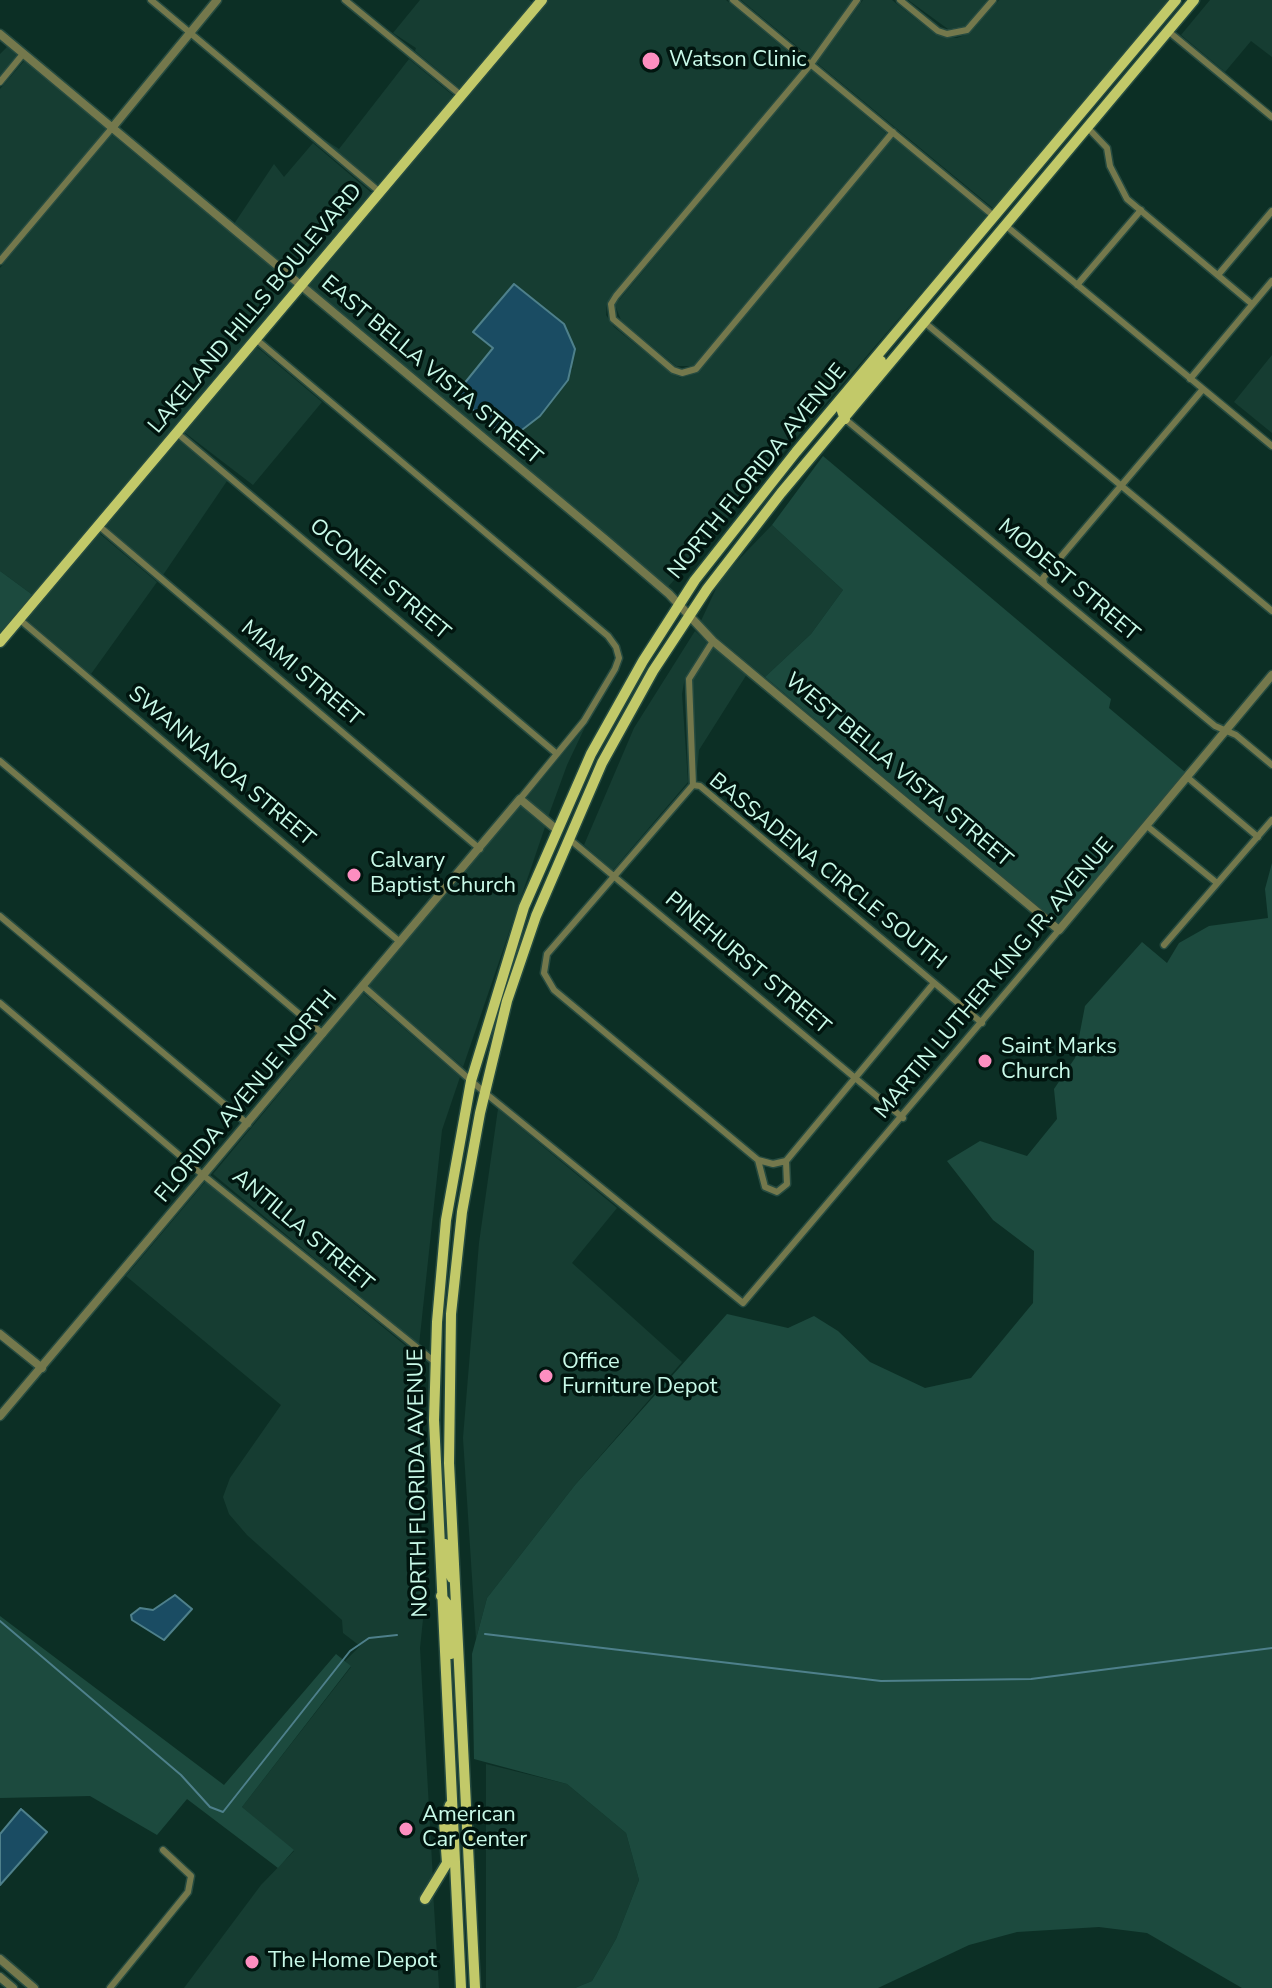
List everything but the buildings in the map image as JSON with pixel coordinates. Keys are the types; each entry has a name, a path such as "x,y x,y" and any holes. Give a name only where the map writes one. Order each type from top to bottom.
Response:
{"main road":[{"name":"NORTH FLORIDA AVENUE","path":"461,1988 441,1596 435,1363 446,1220 471,1081 509,952 556,829 605,728 678,605 731,531 1176,0"},
{"name":"NORTH FLORIDA AVENUE","path":"475,1988 449,1433 455,1269 469,1164 484,1092 516,972 568,838 616,737 688,616 745,537 1194,0"},
{"name":"LAKELAND HILLS BOULEVARD","path":"0,642 303,286 539,1"},
{"path":"1005,225 1007,215 1044,168 1053,147"},
{"path":"934,311 939,294 991,230 995,217"},
{"path":"845,419 842,411 881,362 890,341"},
{"path":"439,1304 444,1312 442,1412 449,1433"},
{"path":"436,1467 442,1482 447,1566 455,1580"},
{"path":"441,1596 448,1605 454,1692 461,1718"},
{"path":"425,1899 447,1863 444,1822 451,1799"}],"street":[{"path":"151,0 381,193"},
{"path":"0,261 217,0"},
{"path":"345,0 462,96"},
{"path":"733,0 995,217"},
{"path":"857,0 811,64 616,296 610,311 613,319 673,370 685,373 696,369 893,132"},
{"path":"900,0 938,31 947,34 967,30 993,0"},
{"path":"1168,31 1272,117"},
{"name":"EAST BELLA VISTA STREET","path":"0,34 617,549 688,616"},
{"path":"0,82 23,54"},
{"path":"1088,128 1107,148 1116,180 1127,199 1252,304"},
{"path":"1077,285 1141,210"},
{"path":"1218,275 1272,211"},
{"path":"1005,225 1272,446"},
{"path":"1190,379 1272,281"},
{"path":"924,322 1272,611"},
{"path":"257,340 608,636 616,647 619,658 615,669 584,721 520,799 556,829"},
{"path":"1044,584 1043,578 1203,389"},
{"name":"MODEST STREET","path":"845,419 1215,726 1226,730 1272,765"},
{"name":"OCONEE STREET","path":"177,433 557,754"},
{"name":"MIAMI STREET","path":"99,526 480,849"},
{"name":"WEST BELLA VISTA STREET","path":"688,616 713,641 1059,930"},
{"name":"SWANNANOA STREET","path":"19,619 400,942"},
{"name":"BASSADENA CIRCLE SOUTH","path":"713,641 697,662 687,694 693,785 700,786 982,1023"},
{"name":"MARTIN LUTHER KING JR. AVENUE","path":"484,1092 743,1303 903,1118 1272,675"},
{"path":"0,761 323,1034"},
{"path":"1187,777 1258,837"},
{"path":"693,785 547,954 544,969 548,983 758,1160 773,1164 786,1161 934,983"},
{"name":"FLORIDA AVENUE NORTH","path":"0,1416 520,799"},
{"path":"1164,945 1217,883 1225,879 1272,820"},
{"path":"1147,826 1217,883"},
{"name":"PINEHURST STREET","path":"568,838 903,1118"},
{"path":"0,916 248,1124"},
{"path":"363,986 484,1092"},
{"name":"ANTILLA STREET","path":"0,1003 435,1363"},
{"path":"758,1160 765,1187 777,1192 787,1184 786,1161"},
{"path":"0,1334 42,1368"},
{"path":"110,1988 188,1892 191,1876 163,1850"},
{"path":"0,1959 34,1988"},
{"path":"0,1977 13,1988"}],"shaded area":[{"path":"420,0 529,0 533,3 462,90 415,51 416,48 393,33"},
{"path":"547,0 726,0 804,65 607,302 606,315 614,327 672,374 681,378 699,372 893,138 987,216 668,587 309,286","holes":["493,348 573,368 540,416 516,437 455,395"]},
{"path":"741,0 852,0 810,57"},
{"path":"863,0 892,0 936,35 957,38 970,33 999,0 1171,0 994,209 817,63"},
{"path":"908,0 987,0 965,26 948,29"},
{"path":"1210,0 1272,0 1272,57 1251,41 1225,72 1181,35"},
{"path":"7,47 17,55 0,76 0,54"},
{"path":"409,59 455,97 381,187 319,136 339,149"},
{"path":"24,61 106,129 0,255 0,89"},
{"path":"811,70 886,133 693,366 676,366 621,320 615,305"},
{"path":"112,135 296,287 34,596 0,571 0,268"},
{"path":"313,143 374,195 303,280 234,224 274,164 284,177"},
{"path":"257,347 322,402 253,485 184,432"},
{"path":"1272,355 1272,433 1234,402"},
{"path":"177,439 227,481 163,575 105,525"},
{"path":"823,456 1111,699 1109,708 1185,772 1059,924 765,677 811,634 843,590 772,525"},
{"path":"772,525 843,590 811,634 765,677 700,623 721,578"},
{"path":"99,533 157,582 91,674 25,618"},
{"path":"0,571 34,596 0,636"},
{"path":"695,631 707,642 685,677 682,694 688,782 613,870 584,845 634,728"},
{"path":"714,648 747,674 699,750 697,771 691,694 693,680"},
{"path":"585,727 567,765 548,817 526,798"},
{"path":"520,805 545,827 463,1067 369,986"},
{"path":"1272,863 1272,1988 1242,1988 1147,1933 1099,1927 1017,1932 969,1945 878,1988 575,1988 592,1981 616,1939 639,1880 626,1833 567,1784 474,1759 472,1654 487,1598 575,1485 727,1314 788,1328 814,1316 838,1331 870,1362 925,1388 971,1378 1033,1303 1034,1251 993,1220 947,1161 980,1141 1027,1156 1057,1119 1054,1089 1075,1058 1085,1006 1142,942 1167,963 1179,943 1209,926 1268,918 1265,889"},
{"path":"363,993 460,1077 442,1130 419,1345 213,1174"},
{"path":"498,1109 617,1208 572,1263 682,1362 575,1485 487,1598 476,1639 463,1438 479,1243"},
{"path":"206,1181 418,1356 423,1619 420,1648 433,1880 419,1902 427,1905 433,1891 439,1988 184,1988 261,1885 294,1851 242,1807 351,1667 345,1661 360,1646 343,1633 342,1620 247,1535 229,1514 223,1497 230,1478 281,1405 126,1276"},
{"path":"0,1616 224,1785 336,1654 351,1666 242,1807 294,1850 278,1868 187,1799 157,1835 90,1796 0,1798"},
{"path":"486,1764 567,1784 626,1833 639,1880 616,1939 592,1981 575,1988 486,1988"}],"water":[{"path":"514,284 564,324 575,349 568,380 540,416 509,440 455,395 493,348 473,332"},
{"path":"175,1595 192,1609 164,1640 132,1620 131,1615 140,1608 153,1610"},
{"path":"21,1809 47,1832 0,1885 0,1834"}],"waterway":[{"path":"0,1621 181,1775 210,1807 223,1812 350,1651 369,1638 397,1635"},
{"path":"485,1634 881,1681 1031,1679 1272,1648"}],"place":[{"name":"Watson Clinic","path":"651,61"},
{"name":"Calvary Baptist Church","path":"354,875"},
{"name":"Saint Marks Church","path":"985,1061"},
{"name":"Office Furniture Depot","path":"546,1376"},
{"name":"American Car Center","path":"406,1829"},
{"name":"The Home Depot","path":"252,1962"}]}
